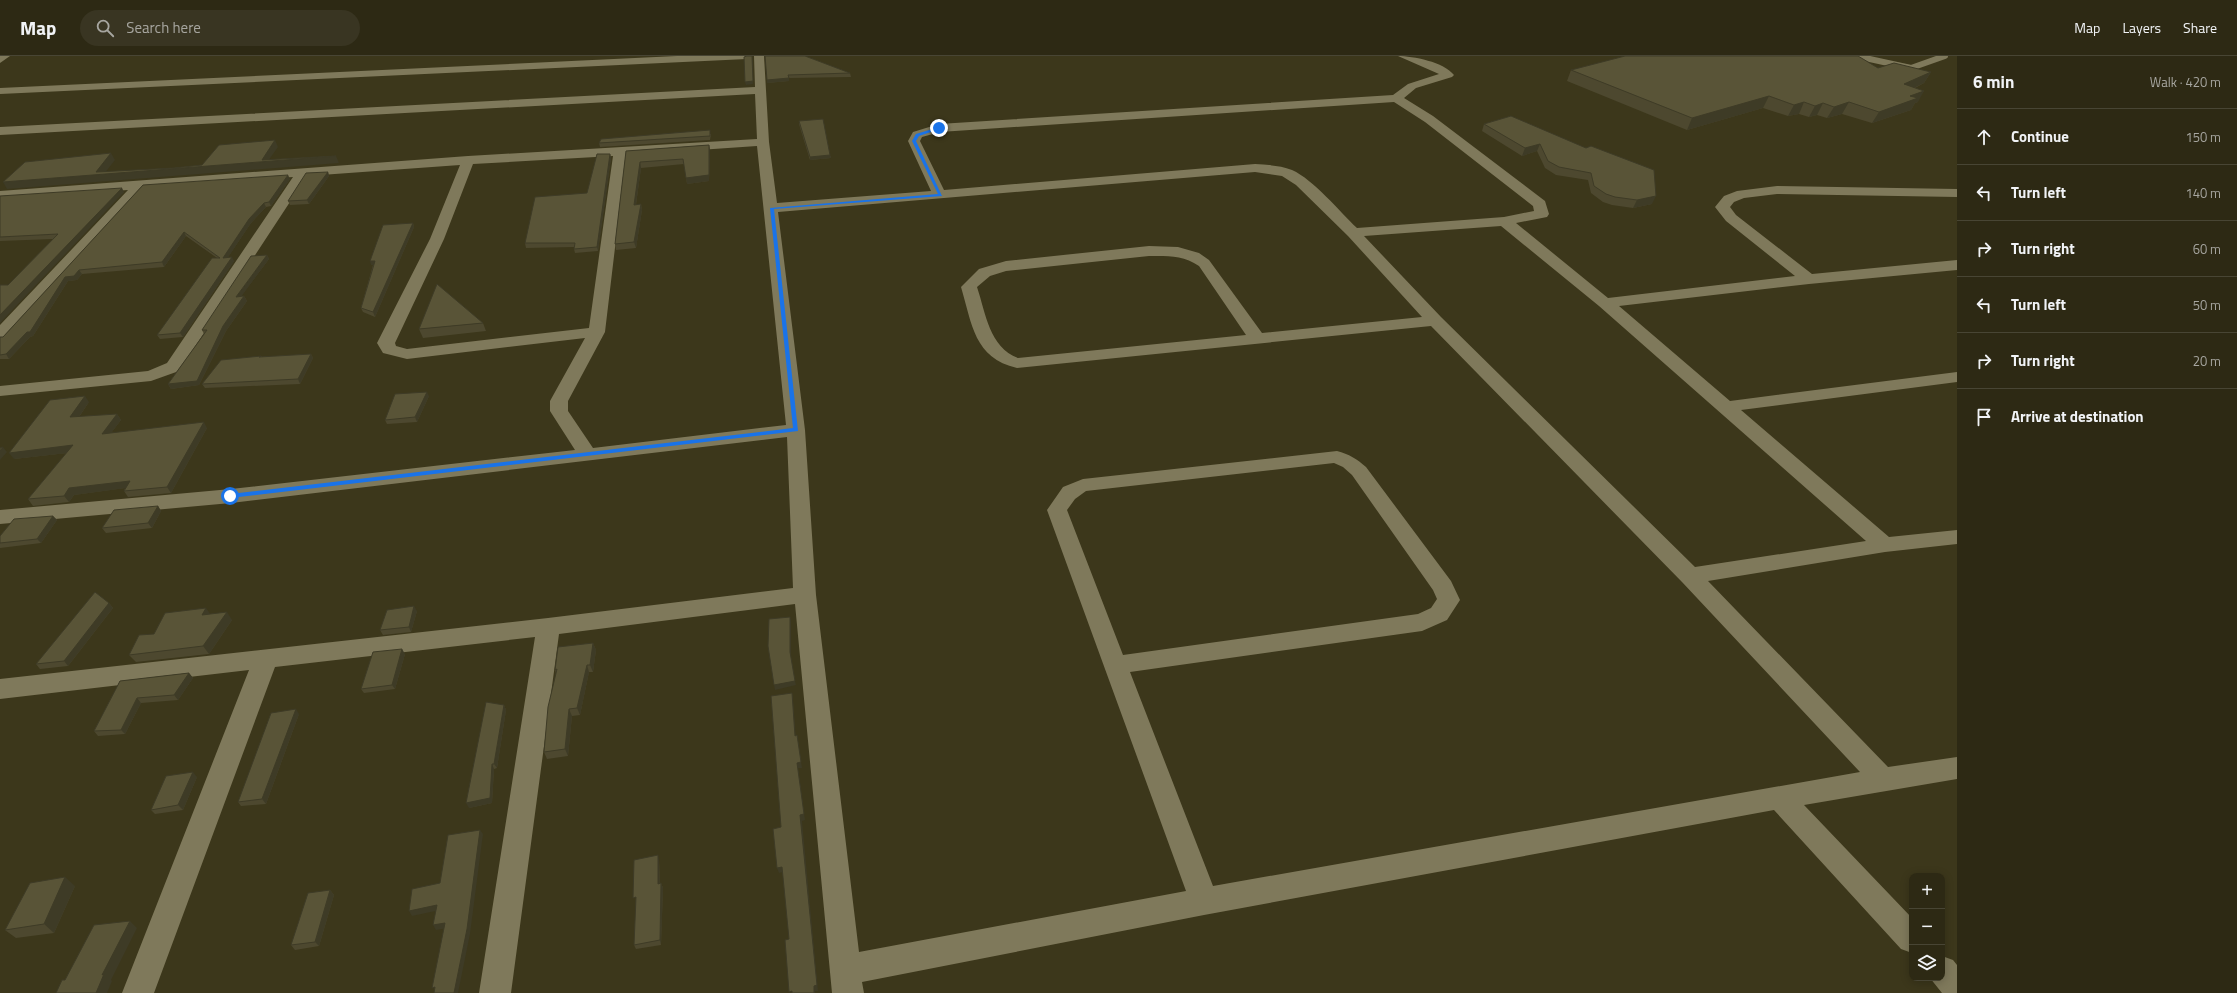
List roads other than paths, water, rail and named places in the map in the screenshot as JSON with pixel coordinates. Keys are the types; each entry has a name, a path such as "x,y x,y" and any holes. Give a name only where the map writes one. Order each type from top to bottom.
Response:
{"street":[{"path":"0,60 5,56"},
{"path":"0,91 747,56"},
{"path":"759,56 759,90 763,142 772,208 796,430 805,595 846,982 1204,901 1883,779 1957,768"},
{"path":"940,195 914,141 917,135 939,128 1396,98 1412,86 1448,75 1441,70 1403,56"},
{"path":"0,131 759,90"},
{"path":"1354,233 1504,221 1542,214 1540,204 1429,119 1396,98"},
{"path":"0,195 468,160 620,152 763,142"},
{"path":"588,454 559,411 559,401 597,332 620,152"},
{"path":"468,160 437,239 386,343 389,349 407,354 597,332"},
{"path":"772,208 1255,168 1272,169 1287,173 1302,182 1354,233 1435,321 1690,576 1883,779"},
{"path":"0,391 151,376 174,367 302,173"},
{"path":"0,336 22,310 140,185"},
{"path":"1809,279 1730,218 1722,207 1729,199 1742,194 1777,190 1957,194"},
{"path":"1504,221 1605,303 1884,546"},
{"path":"1257,338 1204,263 1194,256 1178,252 1149,251 1006,266 990,269 979,274 969,286 990,346 1004,358 1017,363 1435,321"},
{"path":"1605,303 1809,279 1957,265"},
{"path":"0,312 22,310"},
{"path":"1725,407 1957,377"},
{"path":"0,517 230,496 796,430"},
{"path":"1116,665 1422,622 1439,614 1449,600 1443,587 1359,471 1350,463 1337,457 1083,485 1074,488 1064,496 1057,510 1204,901"},
{"path":"1690,576 1884,546 1957,537"},
{"path":"0,689 548,627 805,595"},
{"path":"495,993 548,627"},
{"path":"138,993 266,658"},
{"path":"1780,798 1909,936"},
{"path":"1945,974 1957,987"}],"lane":[{"path":"1856,56 1911,68 1944,56"}]}
